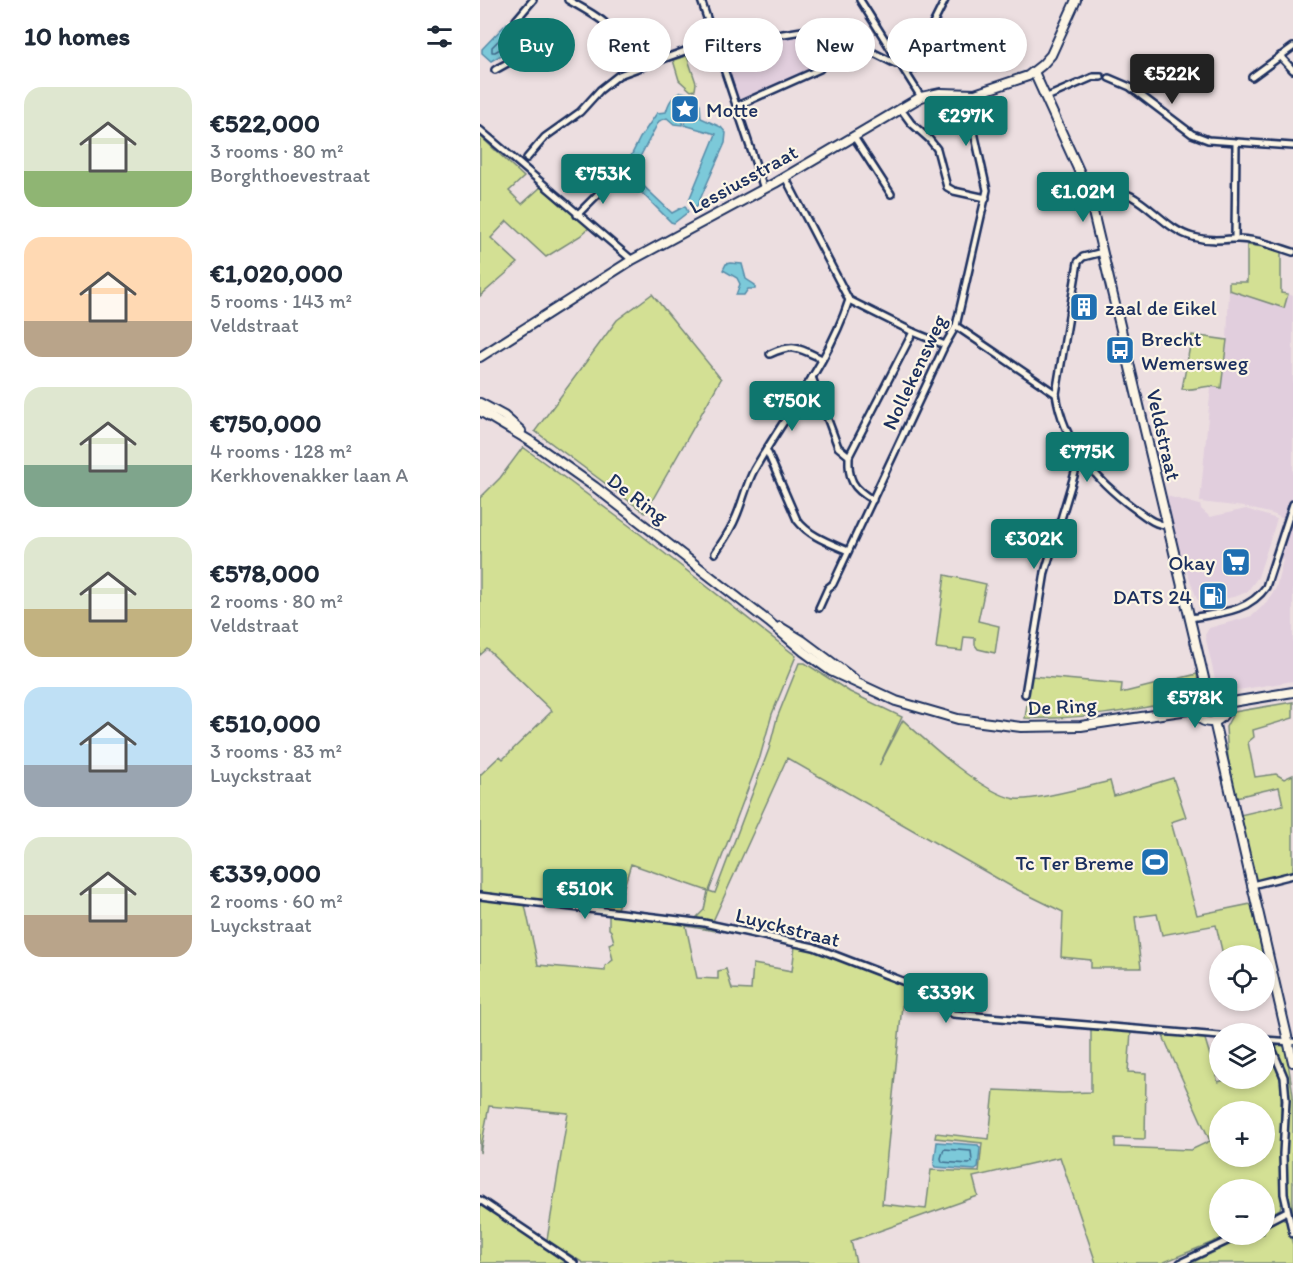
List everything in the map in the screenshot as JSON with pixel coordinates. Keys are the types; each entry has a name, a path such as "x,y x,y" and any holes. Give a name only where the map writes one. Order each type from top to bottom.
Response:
{"main road":[{"path":"921,97 940,93 966,96 994,89 1028,76 1051,55 1076,0"},
{"name":"Veldstraat","path":"1034,72 1086,188 1207,690"},
{"name":"Lessiusstraat","path":"480,357 632,260 764,189 921,97"},
{"path":"480,403 495,410 530,441"},
{"name":"De Ring","path":"480,411 530,441 604,495 769,622 802,651 831,671 896,701 957,719 1021,727 1081,726 1195,709"},
{"path":"1207,690 1221,694 1226,703 1222,716 1214,721 1200,718 1195,709 1198,696 1207,690"},
{"path":"1226,703 1293,692"},
{"path":"1214,721 1291,1042 1293,1062"}],"street":[{"path":"495,70 519,56 534,43 536,38 516,20 533,0"},
{"path":"568,0 597,18"},
{"path":"701,0 707,18"},
{"path":"861,0 887,41"},
{"path":"936,18 945,0"},
{"path":"1252,77 1293,47"},
{"path":"1281,56 1293,70"},
{"path":"527,158 545,137 580,112 607,84 626,72"},
{"path":"726,72 764,189"},
{"path":"737,106 816,72"},
{"path":"906,72 921,97"},
{"path":"1047,97 1093,77 1101,77"},
{"path":"1109,78 1130,87 1192,134 1208,140 1293,146"},
{"path":"900,108 911,123 937,149 947,187 954,191 986,198 987,190 966,96"},
{"path":"480,130 632,260"},
{"path":"854,137 891,194"},
{"path":"1235,239 1236,143"},
{"path":"785,177 849,300 913,332 945,345"},
{"path":"577,215 613,179"},
{"path":"1086,188 1122,192 1182,233 1192,237 1224,241 1235,239 1256,241 1293,252"},
{"name":"Nollekensweg","path":"819,608 828,588 833,584 956,326 986,198"},
{"path":"1103,252 1083,258 1078,262 1056,394 1058,408 1066,432 1080,456 1110,491 1156,524 1167,525"},
{"path":"715,553 732,528 754,469 812,378 843,320 849,300"},
{"path":"956,326 1056,394"},
{"path":"873,500 854,486 848,471 849,456 913,332"},
{"path":"770,354 786,347 801,349 822,359"},
{"path":"812,378 838,447 849,456"},
{"path":"767,451 793,511 803,528 848,551"},
{"path":"1025,694 1045,572 1080,456"},
{"path":"1191,618 1242,608 1260,595 1266,587 1292,507"},
{"path":"1252,885 1293,875"},
{"name":"Luyckstraat","path":"480,896 704,923 814,947 910,984 953,1014 963,1016 1209,1035"},
{"path":"1275,1041 1291,1042"},
{"path":"1275,1057 1284,1077 1286,1100 1284,1184 1287,1211 1293,1234"},
{"path":"480,1200 574,1263"},
{"path":"1275,1217 1287,1211"},
{"path":"1180,1263 1221,1245"}],"shaded area":[{"path":"795,34 795,72 810,72 742,100 738,99 729,72 783,72 783,36"},
{"path":"1229,290 1284,308 1288,294 1293,296 1293,681 1232,691 1215,679 1205,635 1209,628 1252,616 1265,604 1276,588 1283,560 1277,555 1288,521 1273,514 1244,507 1200,502 1211,385 1221,388 1227,340"},
{"path":"1167,496 1200,505 1210,517 1246,509 1277,519 1258,577 1247,592 1204,604 1197,599 1180,553"}],"green space":[{"path":"683,57 683,72 692,72 696,83 695,90 691,91 679,80 673,60"},
{"path":"480,136 524,177 509,191 522,204 542,186 589,228 546,257 507,221 491,238 518,263 480,296"},
{"path":"1247,245 1281,252 1281,293 1288,294 1284,308 1229,290 1229,282 1247,282"},
{"path":"652,294 721,379 645,513 535,431 617,320"},
{"path":"1192,335 1227,340 1221,388 1210,386 1182,389"},
{"path":"523,447 631,527 796,656 772,714 760,757 709,891 715,893 769,749 777,718 799,663 805,663 850,692 902,717 879,766 903,720 941,754 972,777 1002,795 1015,799 1048,796 1110,781 1114,796 1173,778 1186,817 1171,822 1197,915 1251,904 1261,945 1221,945 1216,925 1162,935 1157,914 1135,917 1141,968 1091,968 1091,960 1061,957 1063,912 1014,888 787,758 713,921 716,922 715,931 686,926 697,978 718,979 718,971 726,969 732,989 751,990 753,964 792,971 795,946 818,952 904,986 882,1204 926,1209 931,1170 979,1172 982,1143 935,1138 936,1133 989,1139 994,1090 1091,1092 1091,1029 1131,1032 1128,1072 1146,1073 1145,1139 1115,1138 1115,1147 1191,1150 1209,1141 1209,1167 1275,1167 1275,1101 1209,1101 1209,1139 1162,1034 1205,1039 1209,1052 1209,1089 1275,1089 1275,1064 1281,1082 1280,1182 1282,1201 1280,1209 1275,1212 1275,1179 1209,1179 1209,1244 1162,1263 1096,1263 1060,1157 973,1177 978,1196 851,1241 856,1263 583,1263 547,1240 568,1113 489,1106 480,1153 480,899 525,905 538,965 605,971 605,966 613,960 609,944 614,942 609,929 609,916 682,924 683,917 696,918 704,910 708,891 631,864 617,909 480,893 480,775 500,756 503,759 552,711 487,649 480,655 480,498 500,478"},
{"path":"945,575 986,584 978,621 999,626 995,653 978,649 975,645 975,638 964,637 962,651 936,648"},
{"path":"1197,674 1198,681 1183,700 1104,714 1065,718 1025,718 1031,676 1122,684 1121,693"},
{"path":"1293,702 1293,718 1253,730 1254,737 1248,742 1255,777 1276,774 1284,779 1293,775 1293,871 1255,881 1240,815 1283,805 1279,787 1236,797 1228,759 1226,727 1234,712"},
{"path":"1285,1046 1286,1049 1293,1095 1293,1221 1286,1172 1288,1086 1276,1052 1276,1047"},
{"path":"480,1205 571,1263 480,1263"},
{"path":"1282,1218 1286,1220 1293,1245 1293,1263 1191,1263 1229,1245 1275,1245 1275,1222"}],"water":[{"path":"498,32 498,57 491,61 482,53 482,49"},
{"path":"682,92 690,94 700,104 701,118 721,127 726,133 725,143 697,206 694,207 689,200 716,134 684,125 685,120 693,112 692,105 687,99 680,100 676,107 679,118 683,119 682,125 674,124 667,118 659,121 631,174 672,213 685,206 688,212 674,223 623,172 640,138 657,113 666,112 671,100"},
{"path":"726,264 742,264 746,279 755,285 755,289 748,289 744,295 736,295 740,284 737,278 723,270"},
{"path":"937,1142 978,1145 980,1148 978,1168 975,1170 935,1167"}],"place":[{"name":"Motte","path":"685,109"},
{"name":"zaal de Eikel","path":"1084,307"},
{"name":"Brecht Wemersweg","path":"1120,350"},
{"name":"Okay","path":"1236,562"},
{"name":"DATS 24","path":"1213,596"},
{"name":"Tc Ter Breme","path":"1155,862"}]}
